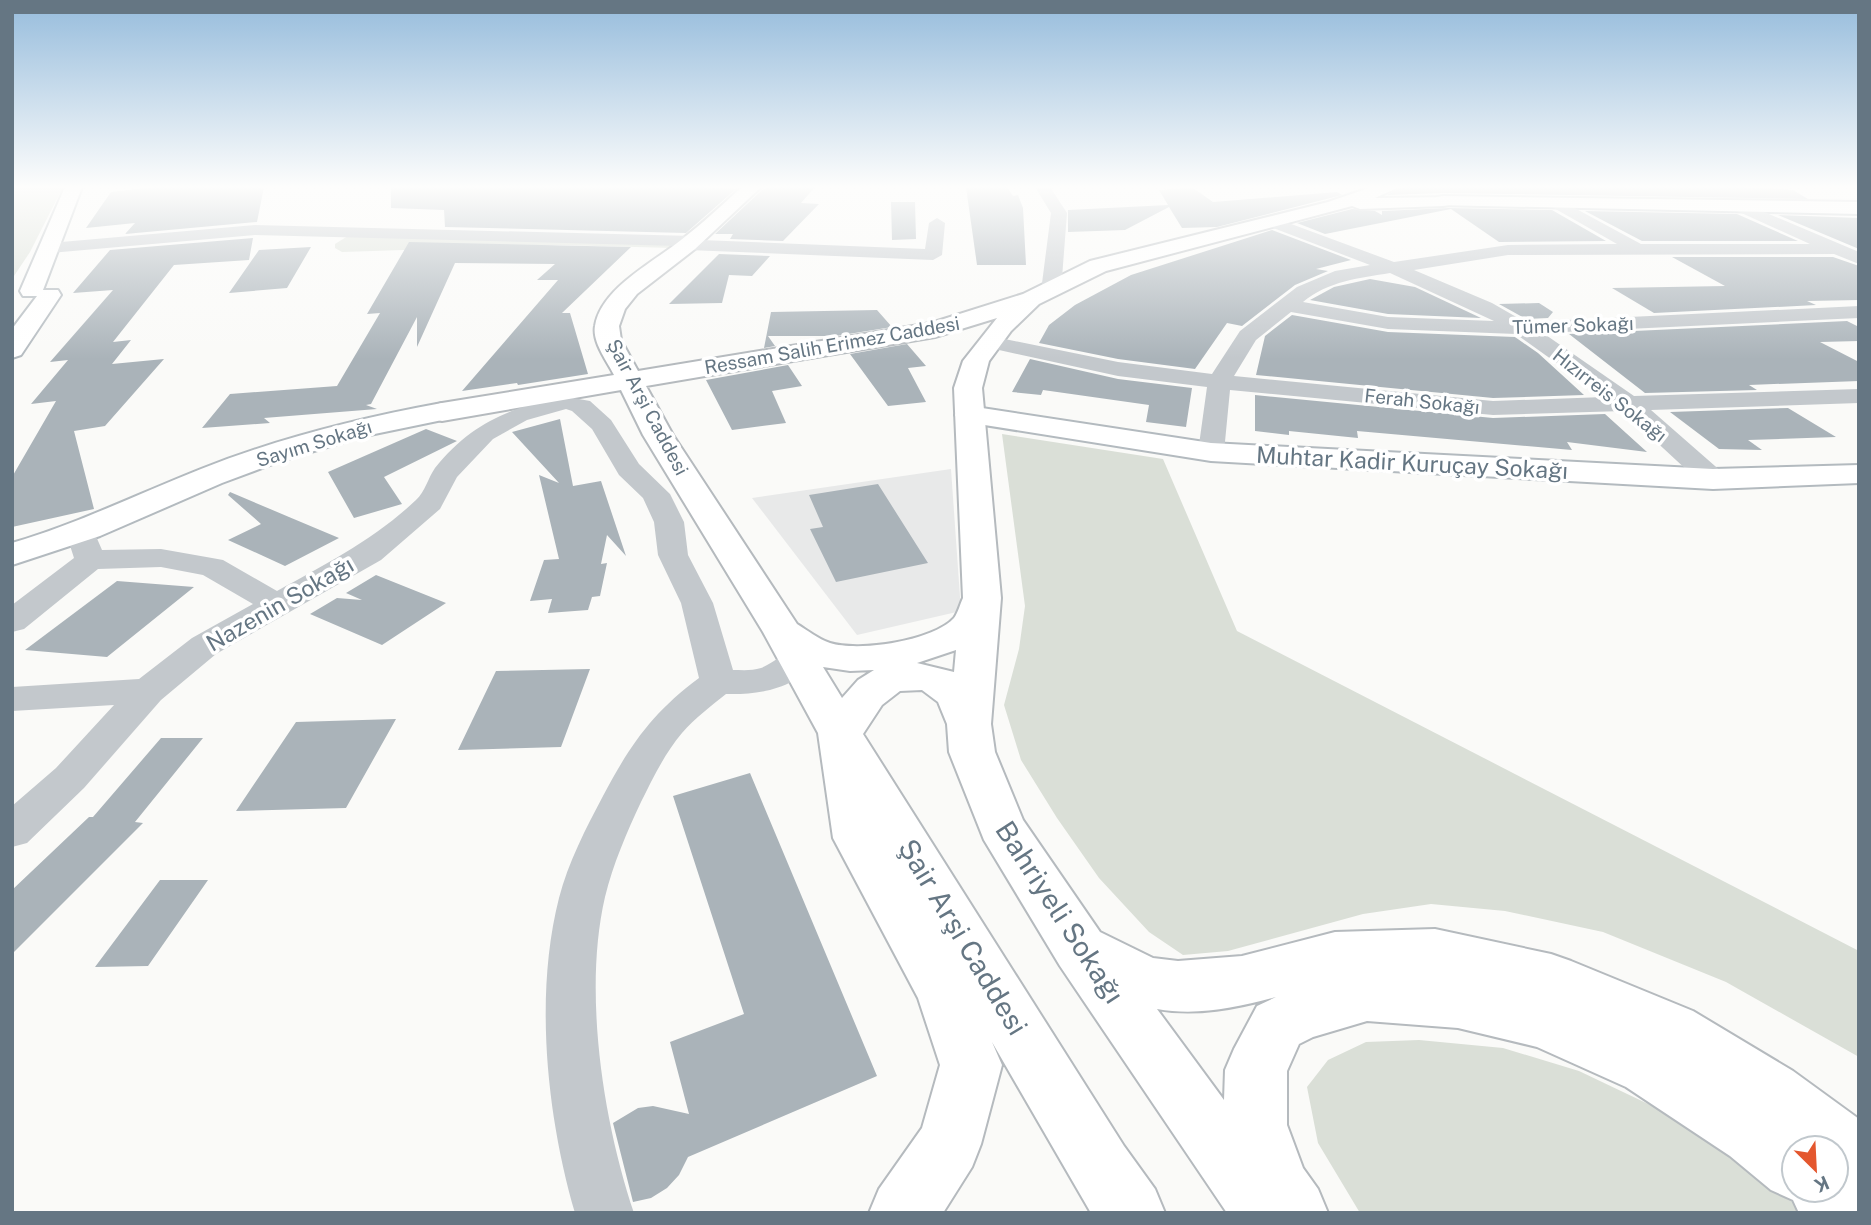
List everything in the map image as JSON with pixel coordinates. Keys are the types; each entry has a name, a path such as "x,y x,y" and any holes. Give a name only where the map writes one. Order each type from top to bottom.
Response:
{"main road":[{"path":"12,350 23,331 20,299 52,244"},
{"path":"1041,295 1098,266 1181,244"},
{"name":"Şair Arşi Caddesi","path":"688,245 629,289 614,308 607,326 609,340 658,435 791,646 840,733 1101,1169 1131,1213"},
{"name":"Ressam Salih Erimez Caddesi","path":"629,380 894,338 977,318 1041,295"},
{"name":"Bahriyeli Sokağı","path":"1041,295 990,342 976,361 968,388 982,598 969,724 972,752 1001,827 1080,949 1217,1144 1269,1213"},
{"path":"894,338 937,338 958,353 972,374"},
{"path":"658,435 659,401 671,386 700,372 753,360"},
{"name":"Sayım Sokağı","path":"18,552 85,547 214,475 306,443 366,426 629,380"},
{"path":"442,412 566,403 616,409 658,435"},
{"name":"Muhtar Kadir Kuruçay Sokağı","path":"969,415 1211,452 1713,479 1859,474"},
{"path":"791,646 843,659 891,654 937,645 968,626 982,598"},
{"path":"903,1213 949,1144 971,1065 944,992 858,838 840,733 880,684 900,677 924,677 946,685 958,699 969,724"},
{"path":"1080,949 1146,982 1178,987 1242,981 1335,956 1435,953 1551,979 1672,1030 1771,1093 1859,1159"},
{"path":"1294,1213 1277,1189 1255,1125 1256,1070 1278,1025 1300,1014 1367,995 1458,1002 1543,1021 1648,1066 1753,1133 1780,1155"}],"street":[{"path":"50,248 94,244"},
{"path":"664,244 933,255 934,244"},
{"path":"1041,295 1052,244"},
{"name":"Hızırreis Sokağı","path":"1331,244 1485,307 1521,328 1628,403 1713,479"},
{"path":"1629,244 1636,248"},
{"path":"1826,244 1859,259"},
{"path":"403,252 688,245"},
{"path":"1211,452 1219,382 1248,336 1304,291 1342,275 1508,250 1837,249"},
{"name":"Tümer Sokağı","path":"1288,305 1388,323 1521,328 1859,312"},
{"name":"Ferah Sokağı","path":"990,342 1118,369 1219,382 1493,408 1859,396"},
{"name":"Nazenin Sokağı","path":"12,831 70,778 148,691 204,646 369,553 430,503 445,474 484,434 519,415 566,403"},
{"name":"Şair Arşi Caddesi","path":"566,403 581,406 602,425 629,468 656,494 669,522 673,555 697,603 718,682"},
{"path":"12,622 85,547 212,567 276,604"},
{"path":"605,1213 589,1156 576,1068 576,939 583,897 608,832 646,756 667,727 688,705 718,682 753,683 781,675 791,646"},
{"path":"12,699 148,691"}],"shaded area":[{"path":"12,244 34,244 30,252 12,279"},
{"path":"335,244 678,244 674,248 558,245 342,252 335,248"},
{"path":"1002,434 1163,459 1237,631 1859,951 1859,1057 1726,982 1603,932 1505,911 1431,904 1363,914 1228,951 1183,955 1149,932 1099,878 1057,818 1021,760 1004,705 1019,649 1025,606"},
{"path":"951,469 961,611 857,635 752,498"},
{"path":"1419,1040 1503,1048 1579,1071 1686,1122 1767,1173 1780,1185 1780,1204 1800,1204 1809,1213 1360,1213 1318,1143 1307,1087 1328,1060 1366,1042"}],"building":[{"path":"180,244 252,244 249,260 174,265 113,342 131,340 112,364 164,359 105,426 74,431 94,509 12,527 12,477 56,401 31,404 68,360 50,362 113,290 73,293 110,250"},
{"path":"408,244 631,247 562,313 570,313 588,374 462,391 558,280 537,280 555,264 455,263 417,347 417,317 371,404 366,405 377,409 264,418 270,423 202,428 230,394 337,386 380,313 367,314"},
{"path":"974,244 1025,244 1026,265 977,265"},
{"path":"1228,244 1309,244 1351,260 1316,269 1328,271 1295,285 1242,326 1227,323 1195,369 1118,359 1039,343 1049,325 1075,305 1131,275"},
{"path":"311,247 287,288 229,293 259,250"},
{"path":"719,254 770,256 752,276 729,275 722,303 669,304"},
{"path":"1672,257 1833,257 1859,266 1859,300 1807,301 1816,305 1654,313 1612,288 1725,286"},
{"path":"1370,279 1415,287 1481,318 1388,314 1310,300 1334,287"},
{"path":"1539,303 1553,312 1548,318 1526,319 1499,304"},
{"path":"877,310 892,327 836,336 768,336 775,346 764,348 771,312"},
{"path":"1292,315 1388,332 1515,337 1538,353 1584,395 1493,398 1256,375 1265,336"},
{"path":"1847,321 1859,327 1859,341 1820,342 1859,362 1859,381 1749,385 1757,390 1645,393 1569,334"},
{"path":"907,344 926,366 908,368 926,402 888,406 850,354"},
{"path":"1030,359 1118,379 1192,388 1186,427 1146,422 1149,405 1043,390 1041,395 1012,392"},
{"path":"788,365 802,386 772,391 786,423 732,430 706,380"},
{"path":"1255,395 1493,418 1605,414 1647,452 1567,442 1572,450 1357,431 1358,438 1289,431 1289,435 1255,431"},
{"path":"1788,408 1836,437 1748,440 1762,450 1719,449 1670,412"},
{"path":"560,419 573,486 601,481 626,556 607,535 601,564 607,563 600,596 592,597 588,610 548,613 552,599 530,601 544,560 559,559 539,475 559,483 512,432"},
{"path":"426,429 457,441 384,477 402,504 354,518 328,472"},
{"path":"878,484 928,563 836,582 810,529 823,527 809,495"},
{"path":"230,492 339,538 285,566 228,540 261,524 228,495"},
{"path":"376,575 446,603 382,645 310,614 337,598 362,600 346,593"},
{"path":"117,581 194,587 107,657 25,650"},
{"path":"590,669 561,747 458,750 496,671"},
{"path":"396,719 346,808 236,811 296,722"},
{"path":"161,738 203,738 135,822 143,823 12,954 12,890 89,817 93,817"},
{"path":"750,773 877,1076 688,1157 679,1175 667,1188 651,1198 633,1202 613,1123 638,1108 653,1106 689,1114 670,1042 744,1014 673,796"},
{"path":"160,880 208,880 148,966 95,967"}]}
